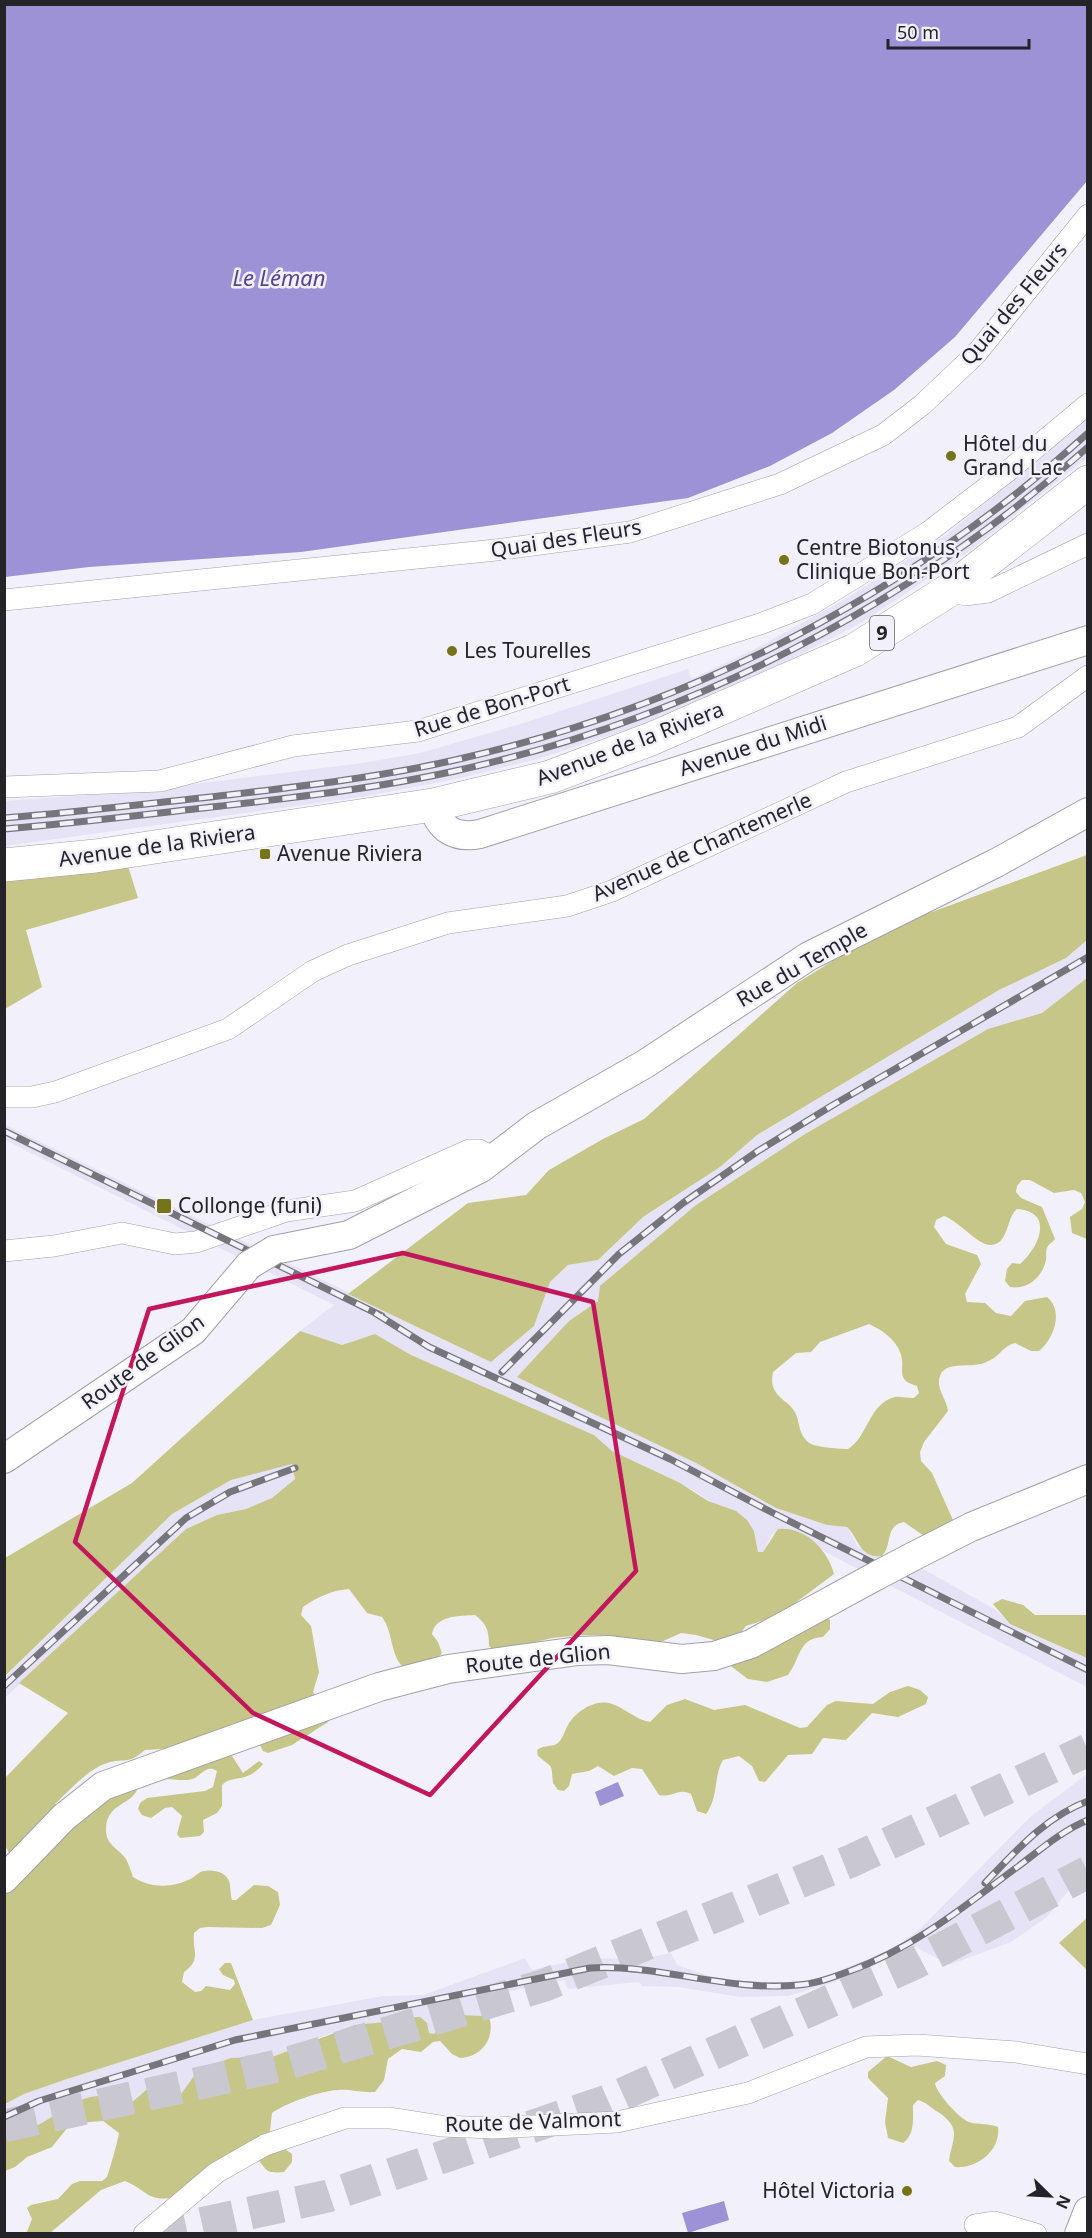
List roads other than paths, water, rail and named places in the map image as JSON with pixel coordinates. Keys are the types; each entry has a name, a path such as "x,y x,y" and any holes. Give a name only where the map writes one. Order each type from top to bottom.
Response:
{"main road":[{"name":"Avenue de la Riviera","path":"4,865 106,854 433,805 550,777 651,739 855,650 951,588 1088,482"}],"street":[{"name":"Quai des Fleurs","path":"4,600 496,550 630,532 780,484 883,435 922,405 976,354 1088,216"},
{"name":"Rue de Bon-Port","path":"4,787 160,781 293,747 418,731 760,624 812,603 927,533 1008,471 1088,404"},
{"path":"951,588 965,595 988,592 1088,544"},
{"name":"Avenue du Midi","path":"433,805 436,818 446,829 460,835 480,834 1088,640"},
{"name":"Avenue de Chantemerle","path":"4,1097 32,1097 55,1092 228,1029 313,971 348,955 448,923 567,906 612,891 846,782 1018,727 1088,676"},
{"name":"Rue du Temple","path":"525,1133 639,1067 809,956 996,863 1088,812"},
{"name":"Route de Glion","path":"4,1459 193,1331 249,1265 274,1250 358,1232 496,1159 525,1133"},
{"path":"4,1251 54,1246 122,1233 175,1244 196,1242 286,1211 355,1201 469,1150 479,1150 496,1159"},
{"name":"Route de Glion","path":"4,1880 64,1817 103,1786 379,1687 448,1669 578,1651 608,1650 682,1659 714,1656 751,1644 971,1527 1088,1479"},
{"name":"Route de Valmont","path":"144,2234 216,2173 265,2145 345,2118 390,2118 441,2126 493,2128 617,2122 748,2092 866,2047 917,2045 1016,2052 1088,2064"},
{"path":"1079,2234 1088,2211"},
{"path":"975,2225 987,2222 1006,2224 1036,2234"}],"water":[{"name":"Le Léman","path":"4,5 1087,5 1087,181 955,337 894,390 832,433 770,466 688,498 301,552 89,567 5,577"},
{"path":"618,1782 624,1796 600,1806 595,1792"},
{"path":"724,2201 729,2220 688,2233 682,2213"}],"tunnel":[{"path":"4,2126 282,2065 545,1985 851,1861 1088,1750"},
{"path":"154,2234 328,2196 607,2101 915,1963 1088,1872"}],"railway":[{"path":"4,818 228,795 399,771 455,760 542,737 628,709 711,676 792,637 871,594 947,545 1019,491 1088,433"},
{"path":"4,829 250,803 397,782 455,771 542,749 628,721 711,688 792,650 871,606 946,558 1019,505 1088,447"},
{"path":"502,1372 619,1254 683,1203 758,1151 833,1105 1088,957"},
{"path":"4,1131 382,1316"},
{"path":"375,1313 429,1347 670,1459 1088,1670"},
{"path":"4,1686 186,1518 230,1492 295,1468"},
{"path":"985,1883 1032,1836 1058,1816 1088,1801"},
{"path":"4,2117 39,2101 235,2040 590,1968 642,1970 746,1985 798,1985 818,1982 874,1961 917,1938 957,1912 1059,1836 1088,1820"}],"place":[{"name":"Hôtel du Grand Lac","path":"951,456"},
{"name":"Centre Biotonus, Clinique Bon-Port","path":"784,560"},
{"name":"Les Tourelles","path":"452,651"},
{"name":"Avenue Riviera","path":"265,854"},
{"name":"Collonge (funi)","path":"164,1206"},
{"name":"Hôtel Victoria","path":"907,2191"}]}
